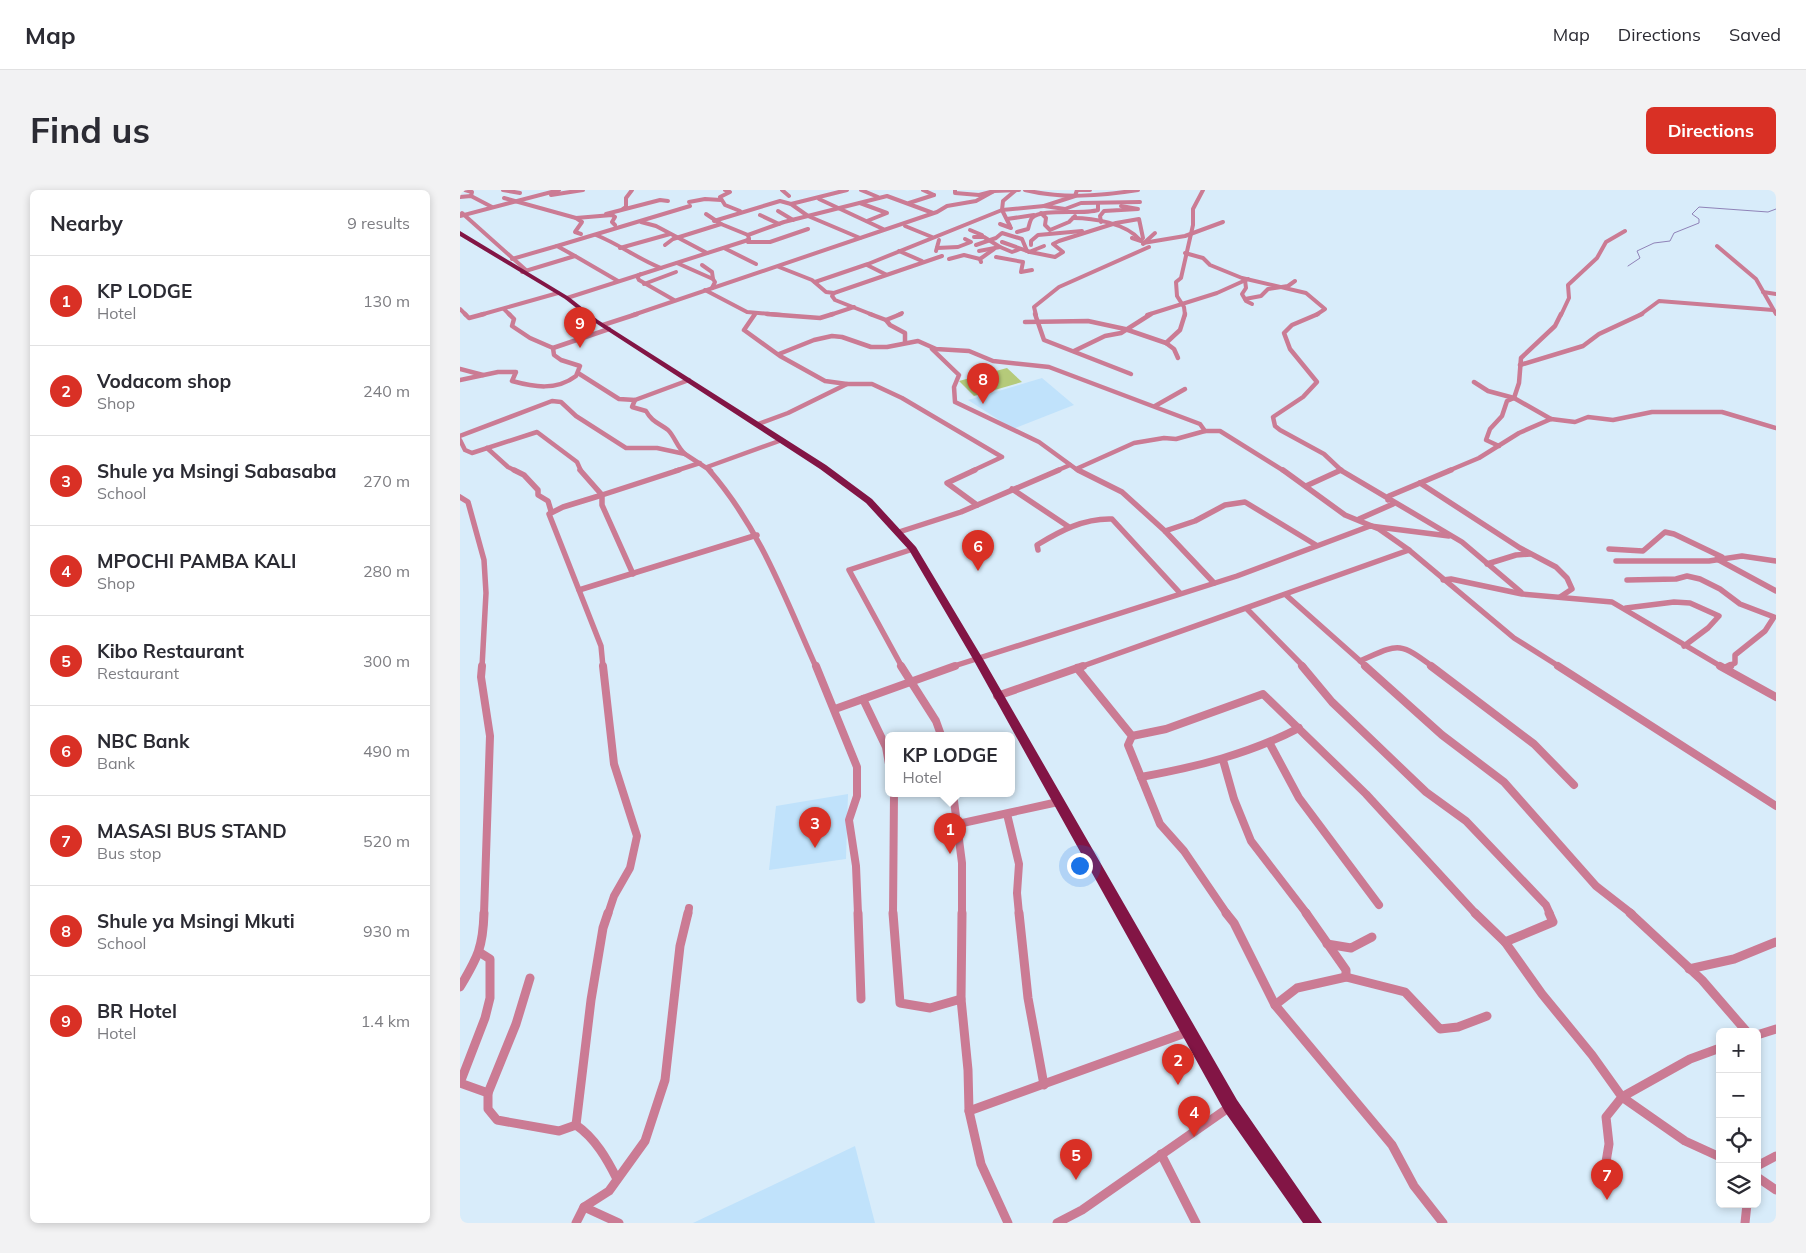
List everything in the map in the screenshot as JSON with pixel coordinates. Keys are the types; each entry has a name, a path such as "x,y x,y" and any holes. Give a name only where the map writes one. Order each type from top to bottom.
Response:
{"highway":[{"path":"462,235 494,250 524,272 563,295 606,327 823,467 869,501 899,532 912,549 978,659 997,696 1231,1106 1313,1223"}],"street":[{"path":"460,192 465,190 473,191 471,196"},
{"path":"503,190 582,222"},
{"path":"538,195 560,190"},
{"path":"503,198 562,195 583,190"},
{"path":"622,209 626,207 626,198 632,190"},
{"path":"512,259 640,222 690,204 720,199 730,192 725,190"},
{"path":"782,190 789,196"},
{"path":"820,190 827,195"},
{"path":"714,220 776,201 791,204 847,190"},
{"path":"862,190 878,197"},
{"path":"909,202 934,195 923,190"},
{"path":"956,190 955,193 964,196 994,191 1017,190"},
{"path":"1013,229 1002,210 1004,200 1017,190"},
{"path":"1028,190 1034,193 1077,195 1138,190"},
{"path":"1077,195 1077,190 1090,190"},
{"path":"1166,343 1172,340 1179,332 1185,317 1183,302 1177,295 1176,284 1181,278 1180,274 1186,261 1185,253 1193,225 1193,209 1203,190"},
{"path":"553,348 674,300 779,267 935,213 948,206 976,201 994,191"},
{"path":"815,282 867,265 1002,210 1044,206 1077,195"},
{"path":"460,197 471,196 492,207"},
{"path":"519,196 492,207 462,214 494,250 512,259 524,272 574,256"},
{"path":"809,219 878,197 887,196 909,202 935,213 944,214"},
{"path":"720,199 727,206 740,211"},
{"path":"819,199 868,220 883,229"},
{"path":"581,234 575,232 582,222 622,209 660,200 668,201"},
{"path":"1065,209 1081,204 1137,202 1138,209"},
{"path":"860,203 887,213 868,220"},
{"path":"1098,203 1101,222"},
{"path":"791,204 809,219"},
{"path":"1044,206 1100,212 1138,209"},
{"path":"1119,206 1138,209"},
{"path":"670,208 684,214"},
{"path":"778,211 793,220"},
{"path":"1007,219 1034,216 1041,213 1090,211"},
{"path":"1100,212 1108,216"},
{"path":"1041,213 1046,218 1045,225 1050,230 1069,222 1074,217 1089,218 1093,222 1101,222 1109,226 1143,234 1153,234 1142,243"},
{"path":"706,214 714,220 749,237"},
{"path":"576,218 612,215 615,217 612,222 615,225"},
{"path":"760,215 779,224"},
{"path":"1001,225 1013,229 1028,230 1034,216"},
{"path":"460,321 618,281 724,248 779,224 802,218 860,238"},
{"path":"1114,218 1135,232 1142,243"},
{"path":"970,230 984,237 987,241 1007,244 1029,252 1055,257 1063,252 1054,243 1085,232 1138,219 1135,232"},
{"path":"640,222 656,226 707,253"},
{"path":"1142,243 1189,235 1223,222"},
{"path":"666,245 676,238 722,224"},
{"path":"905,226 932,237"},
{"path":"749,237 748,242 751,244 762,244 808,229"},
{"path":"976,245 1013,229"},
{"path":"1499,446 1486,440 1487,435 1492,425 1503,416 1507,401 1514,398 1520,383 1521,358 1555,326 1569,298 1568,286 1570,283 1597,258 1606,242 1624,231"},
{"path":"1031,241 1038,235 1085,232"},
{"path":"1002,233 1018,234 1029,252"},
{"path":"620,248 670,234"},
{"path":"1143,234 1143,252"},
{"path":"596,235 661,268"},
{"path":"994,236 999,244 1015,253 1006,262"},
{"path":"974,237 984,237"},
{"path":"965,239 976,245 978,251 999,244"},
{"path":"936,254 939,240"},
{"path":"937,248 958,247 971,242"},
{"path":"949,259 964,254 980,261 999,244"},
{"path":"557,246 618,281"},
{"path":"1018,256 1044,246"},
{"path":"1716,246 1756,279 1762,292 1774,309"},
{"path":"1131,374 1044,340 1036,322 1034,307 1040,299 1094,270 1139,255 1149,247"},
{"path":"724,248 756,264"},
{"path":"1012,252 1020,249"},
{"path":"899,251 922,261"},
{"path":"1185,253 1203,258 1210,265 1246,279 1306,293 1325,309 1303,322 1289,327 1284,333 1290,349 1317,382 1303,397 1273,417 1275,426 1324,454 1342,471 1361,481 1370,490 1468,547 1522,594"},
{"path":"779,267 815,282 826,292 834,293 922,261 942,256"},
{"path":"996,257 1011,258 1023,262 1021,272 1032,270"},
{"path":"677,263 714,279"},
{"path":"702,265 712,272 715,282 712,288"},
{"path":"867,265 885,274"},
{"path":"644,284 676,272"},
{"path":"641,274 637,278 644,284 674,300"},
{"path":"1246,279 1246,288 1242,294 1252,304"},
{"path":"1074,351 1105,336 1121,333 1147,315 1183,302 1217,293 1246,279"},
{"path":"1245,299 1261,296 1268,289 1288,286 1295,281"},
{"path":"705,290 742,310 755,313 827,318 854,307"},
{"path":"1762,292 1776,294"},
{"path":"834,293 832,296 835,300 886,320 890,326 905,333 905,342"},
{"path":"1520,364 1565,353 1583,346 1600,334 1639,316 1659,302 1774,309"},
{"path":"460,309 469,318"},
{"path":"460,380 484,375 516,372 512,381 536,388 562,384 570,381 578,373 580,366 561,360 554,355 553,348 545,342 530,338 512,326 514,319 504,309"},
{"path":"755,313 744,330 779,354 825,381 847,384 872,384 902,398 1002,457 947,483 977,504"},
{"path":"886,320 902,313"},
{"path":"1025,322 1088,322 1125,329 1166,343 1174,349 1178,358"},
{"path":"779,354 814,340 832,336 842,337 871,347 887,347 918,341 936,349 969,351 1001,362 1050,367 1200,424 1205,430"},
{"path":"928,346 960,375 954,386 955,402 1026,438 1036,439 1076,469 1122,492 1165,531 1214,582"},
{"path":"460,369 484,375"},
{"path":"578,373 619,398 635,400 689,380"},
{"path":"1474,382 1488,392 1514,398 1551,419 1575,422 1588,417 1613,420 1652,412 1722,412 1776,428"},
{"path":"758,424 788,413 847,384"},
{"path":"1155,406 1185,389"},
{"path":"635,400 631,405 632,407 646,411 651,420 669,431 677,447 704,465 729,492 757,535 835,709 857,767 857,796 849,820 856,866 861,999"},
{"path":"633,574 602,505 602,495 595,485 582,474 577,462 536,432 487,448 468,452 460,438 552,401 560,402 582,421 626,448 656,448 685,454"},
{"path":"1390,502 1389,496 1479,458 1530,427 1551,419"},
{"path":"1076,469 1134,443 1164,438 1176,439 1205,430 1220,431 1306,486 1345,515 1359,519 1401,542 1443,580 1514,638 1776,806"},
{"path":"576,1125 590,1010 603,928 614,896 630,868 637,836 614,764 601,646 559,537 548,514 551,511 782,440"},
{"path":"487,448 508,467 524,476 538,490 538,496 548,501 551,511"},
{"path":"899,532 977,504 1070,465"},
{"path":"1306,486 1342,471"},
{"path":"1420,483 1533,555 1556,567 1567,578 1572,588 1566,595 1558,597"},
{"path":"1012,489 1069,527"},
{"path":"460,497 468,502 484,560 486,593 481,677 490,736 483,938 479,952 460,987"},
{"path":"1165,531 1196,521 1231,502 1238,501 1245,502 1316,545"},
{"path":"1359,519 1390,502"},
{"path":"1038,550 1037,545 1069,527 1105,518 1116,521 1180,594"},
{"path":"835,709 978,659 1180,594 1370,526 1449,536"},
{"path":"1609,549 1644,551 1665,532 1674,534 1776,591"},
{"path":"578,590 757,535"},
{"path":"912,549 849,570 910,682 936,720 940,732"},
{"path":"997,696 1247,609 1409,550"},
{"path":"1488,564 1516,555 1533,555"},
{"path":"1616,562 1709,561 1742,556 1776,561"},
{"path":"1628,580 1676,579 1687,576 1700,579 1720,589 1740,604 1774,617 1765,631 1735,654 1735,663 1726,668"},
{"path":"1443,580 1452,579 1522,594 1604,601 1626,608 1671,635 1684,646 1776,697"},
{"path":"1286,595 1442,735 1504,782 1596,886 1644,923 1702,980 1744,1028"},
{"path":"1626,608 1674,602 1690,603 1720,616 1716,622 1703,629 1684,646"},
{"path":"1247,609 1300,663 1332,702 1426,792 1466,821 1546,905 1553,922 1505,942"},
{"path":"1360,661 1395,646 1409,649 1534,744 1574,786"},
{"path":"1077,668 1132,736"},
{"path":"1132,736 1166,729 1263,694 1366,794 1465,903 1505,942 1542,994 1592,1055 1622,1097 1685,1140 1716,1155"},
{"path":"862,699 885,745"},
{"path":"1141,777 1223,760 1270,744 1299,728"},
{"path":"1132,736 1128,745 1160,824 1184,851 1217,902 1234,922 1275,1005 1392,1145 1414,1186 1443,1223"},
{"path":"1270,744 1299,798 1379,905"},
{"path":"1223,760 1234,799 1251,842 1310,918 1346,970 1346,977"},
{"path":"894,797 894,919 900,1003 930,1008 961,999"},
{"path":"954,797 962,864 961,999 968,1070 969,1111 981,1164 1008,1223"},
{"path":"958,824 1058,802"},
{"path":"1007,814 1019,864 1017,893 1028,998 1044,1085"},
{"path":"576,1223 584,1208 609,1191 645,1141 665,1080 680,946 687,923 689,908"},
{"path":"1327,944 1350,948 1372,937"},
{"path":"1689,969 1734,959 1776,942"},
{"path":"479,952 490,959 490,998 485,1018 460,1084 488,1093"},
{"path":"1275,1005 1297,988 1346,977 1404,992 1440,1029 1458,1027 1487,1016"},
{"path":"530,978 516,1024 488,1093 488,1110 497,1120 513,1124 529,1124 559,1131 576,1125"},
{"path":"1761,1034 1776,1029"},
{"path":"969,1111 1188,1032"},
{"path":"1605,1168 1609,1144 1606,1117 1622,1097 1690,1059 1716,1049"},
{"path":"1057,1223 1082,1210 1231,1106"},
{"path":"576,1125 586,1132 607,1159 617,1179"},
{"path":"1161,1154 1196,1223"},
{"path":"1761,1164 1776,1156"},
{"path":"1761,1180 1776,1190"},
{"path":"584,1208 619,1223"},
{"path":"1745,1223 1746,1208"}],"shaded area":[{"path":"1042,378 1074,405 1013,429 968,400"},
{"path":"848,794 846,859 769,870 776,806"},
{"path":"855,1146 875,1223 693,1223"}],"green space":[{"path":"1007,368 1022,382 974,396 959,381"}],"waterway":[{"path":"1628,266 1640,258 1637,251 1654,243 1670,241 1674,233 1699,223 1699,219 1692,214 1699,207 1768,212 1776,209"}],"place":[{"name":"BR Hotel","path":"580,348"},
{"name":"Shule ya Msingi Mkuti","path":"983,404"},
{"name":"NBC Bank","path":"978,571"},
{"name":"Shule ya Msingi Sabasaba","path":"815,848"},
{"name":"KP LODGE","path":"950,854"},
{"name":"Vodacom shop","path":"1178,1085"},
{"name":"MPOCHI PAMBA KALI","path":"1194,1137"},
{"name":"Kibo Restaurant","path":"1076,1180"},
{"name":"MASASI BUS STAND","path":"1607,1200"}]}
